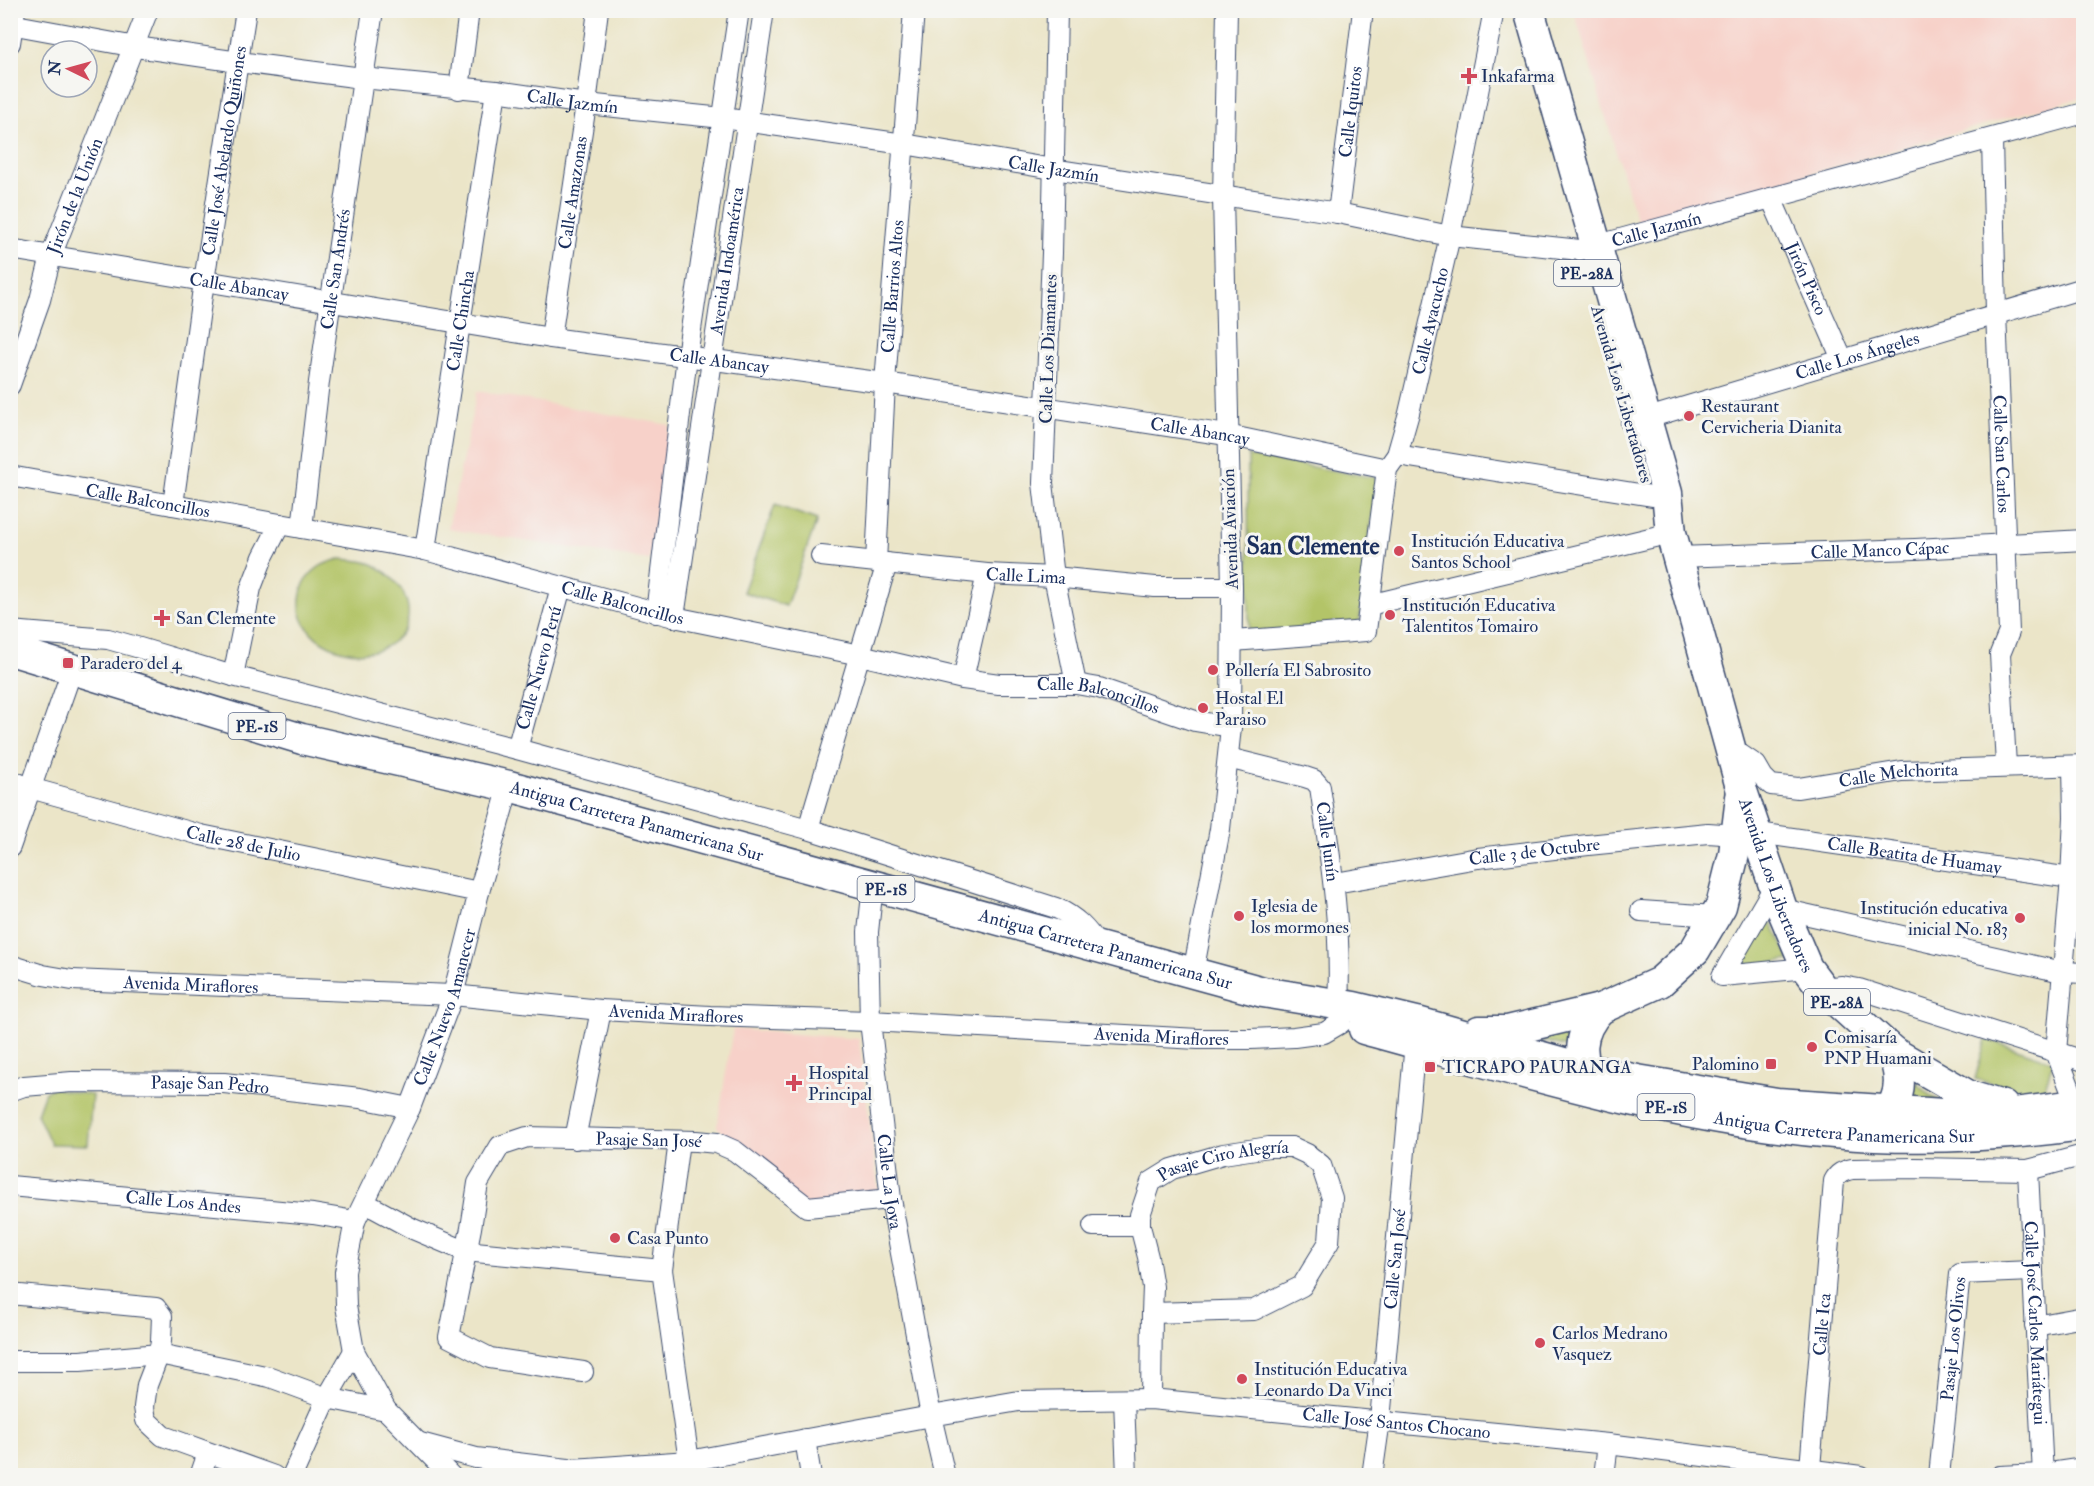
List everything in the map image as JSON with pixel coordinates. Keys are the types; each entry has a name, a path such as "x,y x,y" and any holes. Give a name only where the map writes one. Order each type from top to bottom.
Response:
{"highway":[{"name":"Avenida Los Libertadores","path":"1511,10 1588,248 1638,421 1652,496 1675,545"},
{"name":"Avenida Los Libertadores","path":"1529,10 1588,248"},
{"name":"Avenida Los Libertadores","path":"1638,421 1667,493 1675,545 1731,748 1752,838 1815,978 1893,1052 1969,1096 1990,1104 2039,1109"},
{"name":"Antigua Carretera Panamericana Sur","path":"10,650 302,739 508,786 1193,972 1340,1014 1415,1043 1592,1081 1775,1126 1834,1134 1928,1137 1978,1135 2081,1111"},
{"path":"1451,1031 1507,1031 1600,1009 1660,982 1695,950 1721,906 1734,854 1752,838"},
{"path":"1592,1081 1582,1060 1585,1033 1591,1018 1600,1009"},
{"name":"Antigua Carretera Panamericana Sur","path":"1340,1014 1451,1031 1592,1081 1637,1080 1777,1103 1891,1111 1943,1114 2006,1114 2039,1109 2081,1111"},
{"path":"1871,1135 1897,1100 1900,1082 1893,1052"}],"street":[{"name":"Jirón de la Unión","path":"10,385 40,300 51,256 136,47 148,10"},
{"name":"Calle José Abelardo Quiñones","path":"173,505 204,281 246,10"},
{"name":"Calle San Andrés","path":"302,528 331,302 373,10"},
{"path":"459,89 469,10"},
{"name":"Calle Amazonas","path":"551,338 598,10"},
{"name":"Avenida Indoamérica","path":"665,615 687,356 739,10"},
{"name":"Avenida Indoamérica","path":"665,615 711,360 764,10"},
{"name":"Calle Barrios Altos","path":"808,829 860,655 882,562 885,383 914,10"},
{"name":"Calle Los Diamantes","path":"1057,10 1052,253 1043,483 1054,577 1076,684"},
{"name":"Avenida Aviación","path":"1193,972 1220,829 1231,727 1233,641 1223,196 1227,10"},
{"name":"Calle Iquitos","path":"1338,213 1364,10"},
{"name":"Calle Ayacucho","path":"1233,641 1366,631 1392,462 1409,413 1450,236 1494,10"},
{"name":"Calle Jazmín","path":"13,25 136,47 239,62 459,89 496,91 586,104 723,118 904,144 1338,213 1450,236 1588,248 2084,113"},
{"name":"Calle Chincha","path":"425,550 496,91"},
{"name":"Calle San Carlos","path":"1992,139 1996,313 2009,632 2000,654 2006,766"},
{"name":"Jirón Pisco","path":"1771,198 1842,359"},
{"path":"10,249 51,256"},
{"name":"Calle Abancay","path":"51,256 551,338 1046,406 1392,462 1652,496"},
{"name":"Calle Los Ángeles","path":"1638,421 2084,288"},
{"name":"Calle Balconcillos","path":"10,476 425,550 665,615 860,655 963,680 999,684 1076,684 1121,695 1195,721 1231,727"},
{"path":"233,676 251,588 263,557 280,524"},
{"name":"Calle Manco Cápac","path":"1675,545 2006,544 2084,540"},
{"path":"1369,605 1675,545"},
{"name":"Calle Lima","path":"821,556 987,574 1054,577 1155,587 1232,587"},
{"path":"963,680 987,574"},
{"name":"Calle Nuevo Perú","path":"517,749 561,587"},
{"path":"10,631 108,639 233,676 517,749 808,829 1056,908 1069,914 1086,927 1099,947"},
{"path":"10,848 72,670"},
{"name":"Calle Melchorita","path":"1731,748 1756,765 1771,785 1798,788 1902,771 2078,765"},
{"name":"Calle Junín","path":"1228,758 1305,777 1314,780 1320,787 1335,883 1341,960 1340,1014"},
{"path":"2078,765 2072,878 2056,1052 2081,1111"},
{"name":"Calle 28 de Julio","path":"10,780 30,788 201,835 479,892"},
{"name":"Calle Nuevo Amanecer","path":"355,1221 410,1108 453,995 508,786"},
{"name":"Calle 3 de Octubre","path":"1335,883 1478,858 1588,845 1708,833 1752,838"},
{"name":"Calle Beatita de Huamay","path":"1752,838 2072,878"},
{"name":"Calle La Joya","path":"873,885 868,932 870,1021 891,1199 931,1416 945,1476"},
{"path":"2084,973 2062,972 1779,897 1722,976 1815,978 1842,986 1859,988 2084,1061"},
{"path":"1641,911 1715,916"},
{"name":"Avenida Miraflores","path":"10,965 43,975 72,980 453,995 601,1010 870,1021 1198,1039 1294,1037 1324,1033 1340,1014"},
{"path":"575,1139 601,1010"},
{"name":"Calle San José","path":"1372,1476 1380,1420 1415,1043"},
{"name":"Pasaje San Pedro","path":"10,1090 24,1086 72,1082 224,1083 360,1098 410,1108"},
{"name":"Pasaje San José","path":"583,1372 490,1359 449,1337 478,1183 500,1146 527,1137 717,1143 735,1151 807,1206 891,1199"},
{"path":"679,1141 662,1270 690,1468"},
{"name":"Pasaje Ciro Alegría","path":"1151,1399 1152,1313 1153,1287 1149,1257 1140,1226 1140,1215 1151,1182 1172,1168 1223,1154 1258,1149 1292,1147 1307,1154 1321,1165 1332,1198 1329,1242 1302,1286 1254,1310 1152,1313"},
{"path":"2028,1170 2084,1155"},
{"name":"Calle Ica","path":"1810,1468 1834,1181 1843,1171 1852,1169 1915,1167 2028,1170"},
{"name":"Calle José Carlos Mariátegui","path":"2028,1170 2043,1475"},
{"name":"Calle Los Andes","path":"10,1186 313,1214 355,1221"},
{"path":"365,1203 413,1229 465,1251 662,1270"},
{"path":"355,1221 345,1272 346,1306 354,1351 386,1410 451,1476"},
{"path":"1093,1226 1140,1226"},
{"name":"Pasaje Los Olivos","path":"1939,1476 1960,1274 2032,1271"},
{"path":"10,1294 156,1308 162,1316 159,1354 147,1385 144,1407 146,1420 163,1436 274,1476"},
{"path":"2035,1326 2084,1317"},
{"path":"292,1476 327,1398 354,1351"},
{"path":"10,1361 80,1361 159,1354 270,1377 327,1398 386,1410"},
{"name":"Calle José Santos Chocano","path":"420,1443 476,1458 568,1472 690,1468 805,1439 1019,1401 1151,1399 1608,1444 1861,1476"},
{"path":"1124,1400 1127,1476"},
{"path":"805,1439 811,1476"},
{"path":"1604,1476 1608,1444"},
{"path":"200,1476 208,1453"},
{"path":"2000,1476 2043,1475 2084,1468"}],"shaded area":[{"path":"1574,11 2083,11 2083,97 1637,222"},
{"path":"477,391 670,425 649,560 448,529"},
{"name":"Hospital Principal","path":"733,1029 859,1039 879,1196 799,1206 717,1127"}],"green space":[{"path":"1248,456 1377,478 1359,624 1249,634"},
{"path":"775,505 817,520 786,606 743,592"},
{"path":"340,559 372,564 383,570 392,578 406,598 407,620 403,631 394,641 380,649 363,653 330,646 316,637 306,625 300,610 301,593 305,581 319,567"},
{"path":"1767,914 1790,960 1737,968"},
{"path":"1582,1020 1575,1049 1535,1039"},
{"path":"1986,1039 2053,1061 2042,1098 1975,1079"},
{"path":"1915,1081 1931,1096 1949,1107 1916,1112 1905,1082"},
{"path":"52,1088 92,1095 88,1145 51,1144 37,1114 45,1092"}],"place":[{"name":"Inkafarma","path":"1469,76"},
{"name":"Restaurant Cervicheria Dianita","path":"1689,416"},
{"name":"Institución Educativa Santos School","path":"1399,551"},
{"name":"Institución Educativa Talentitos Tomairo","path":"1390,615"},
{"name":"San Clemente","path":"162,618"},
{"name":"Paradero del 4","path":"68,663"},
{"name":"Pollería El Sabrosito","path":"1213,670"},
{"name":"Hostal El Paraiso","path":"1203,708"},
{"name":"Iglesia de los mormones","path":"1239,916"},
{"name":"Institución educativa inicial No. 183","path":"2020,918"},
{"name":"Comisaría PNP Huamani","path":"1812,1047"},
{"name":"Palomino","path":"1771,1064"},
{"name":"TICRAPO PAURANGA","path":"1430,1067"},
{"name":"Hospital Principal","path":"794,1083"},
{"name":"Casa Punto","path":"615,1238"},
{"name":"Carlos Medrano Vasquez","path":"1540,1343"},
{"name":"Institución Educativa Leonardo Da Vinci","path":"1242,1379"}],"district":[{"name":"San Clemente","path":"1313,546"}]}
